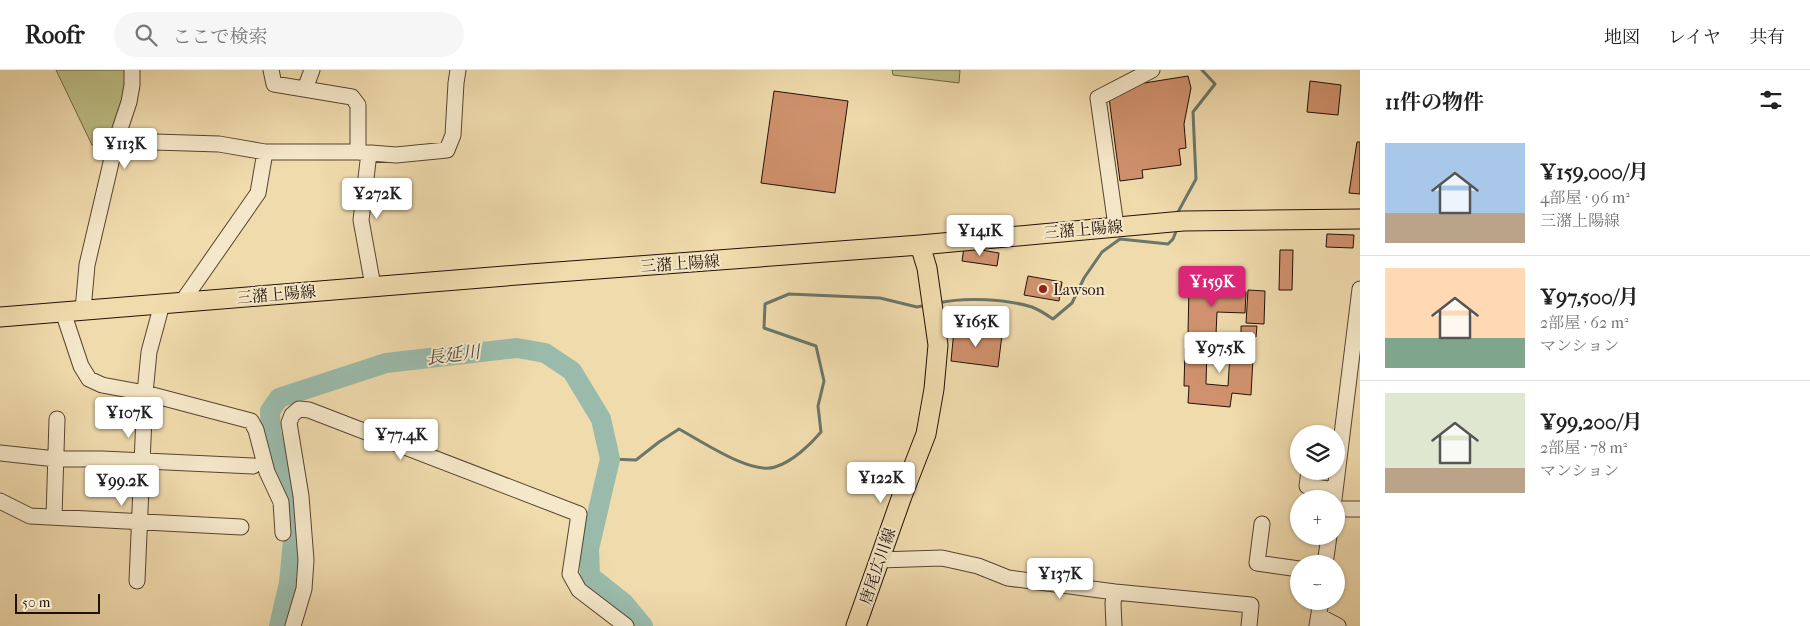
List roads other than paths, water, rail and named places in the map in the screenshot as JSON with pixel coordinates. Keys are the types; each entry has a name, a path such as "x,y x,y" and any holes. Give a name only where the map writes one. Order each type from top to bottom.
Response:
{"main road":[{"name":"三潴上陽線","path":"0,317 373,286 920,245 1178,221 1360,219"},
{"name":"唐尾広川線","path":"856,626 926,434 934,390 938,345 927,268 920,245"}],"street":[{"path":"83,310 87,265 112,158 118,151 120,129 129,102 132,85 132,70"},
{"path":"271,70 274,84 352,97 358,105 363,153 361,220 373,286"},
{"path":"305,89 312,70"},
{"path":"118,151 155,142 219,144 265,152 396,155 447,150 453,135 458,70"},
{"path":"1116,226 1098,98 1152,70"},
{"path":"182,302 258,193 265,152"},
{"path":"1335,490 1353,410 1360,289"},
{"path":"137,581 145,394 149,352 162,304"},
{"path":"63,312 81,366 89,380 102,385 251,421 256,430 266,472 281,502 283,533"},
{"path":"293,626 304,589 306,560 301,496 289,423 292,415 299,409 309,410 579,514 570,574 579,590 626,626"},
{"path":"54,517 58,419"},
{"path":"0,453 56,459 252,466"},
{"path":"1308,480 1307,486 1320,490"},
{"path":"0,502 30,516 241,527"},
{"path":"1345,509 1360,509"},
{"path":"1262,524 1257,563 1290,568"},
{"path":"879,560 942,558 978,566 1008,578 1115,592 1251,605 1249,626"},
{"path":"1114,626 1113,603 1115,592"},
{"path":"1318,621 1338,626"}],"waterway":[{"path":"1178,215 1196,179 1193,112 1215,84 1202,70"},
{"path":"938,303 973,300 1010,302 1032,307 1053,319 1072,303 1084,278 1102,252 1120,239 1168,244 1173,239 1177,229"},
{"path":"610,459 636,460 679,429 740,462 765,468 781,465 800,452 821,432 818,406 824,381 816,346 764,328 765,304 789,294 880,298 917,307 927,305"},
{"name":"長延川","path":"279,626 289,583 294,530 271,432 270,411 279,398 386,363 517,348 545,353 572,371 601,419 610,459 589,549 590,576 624,603 643,626"}],"place":[{"name":"Lawson","path":"1043,289"}]}
